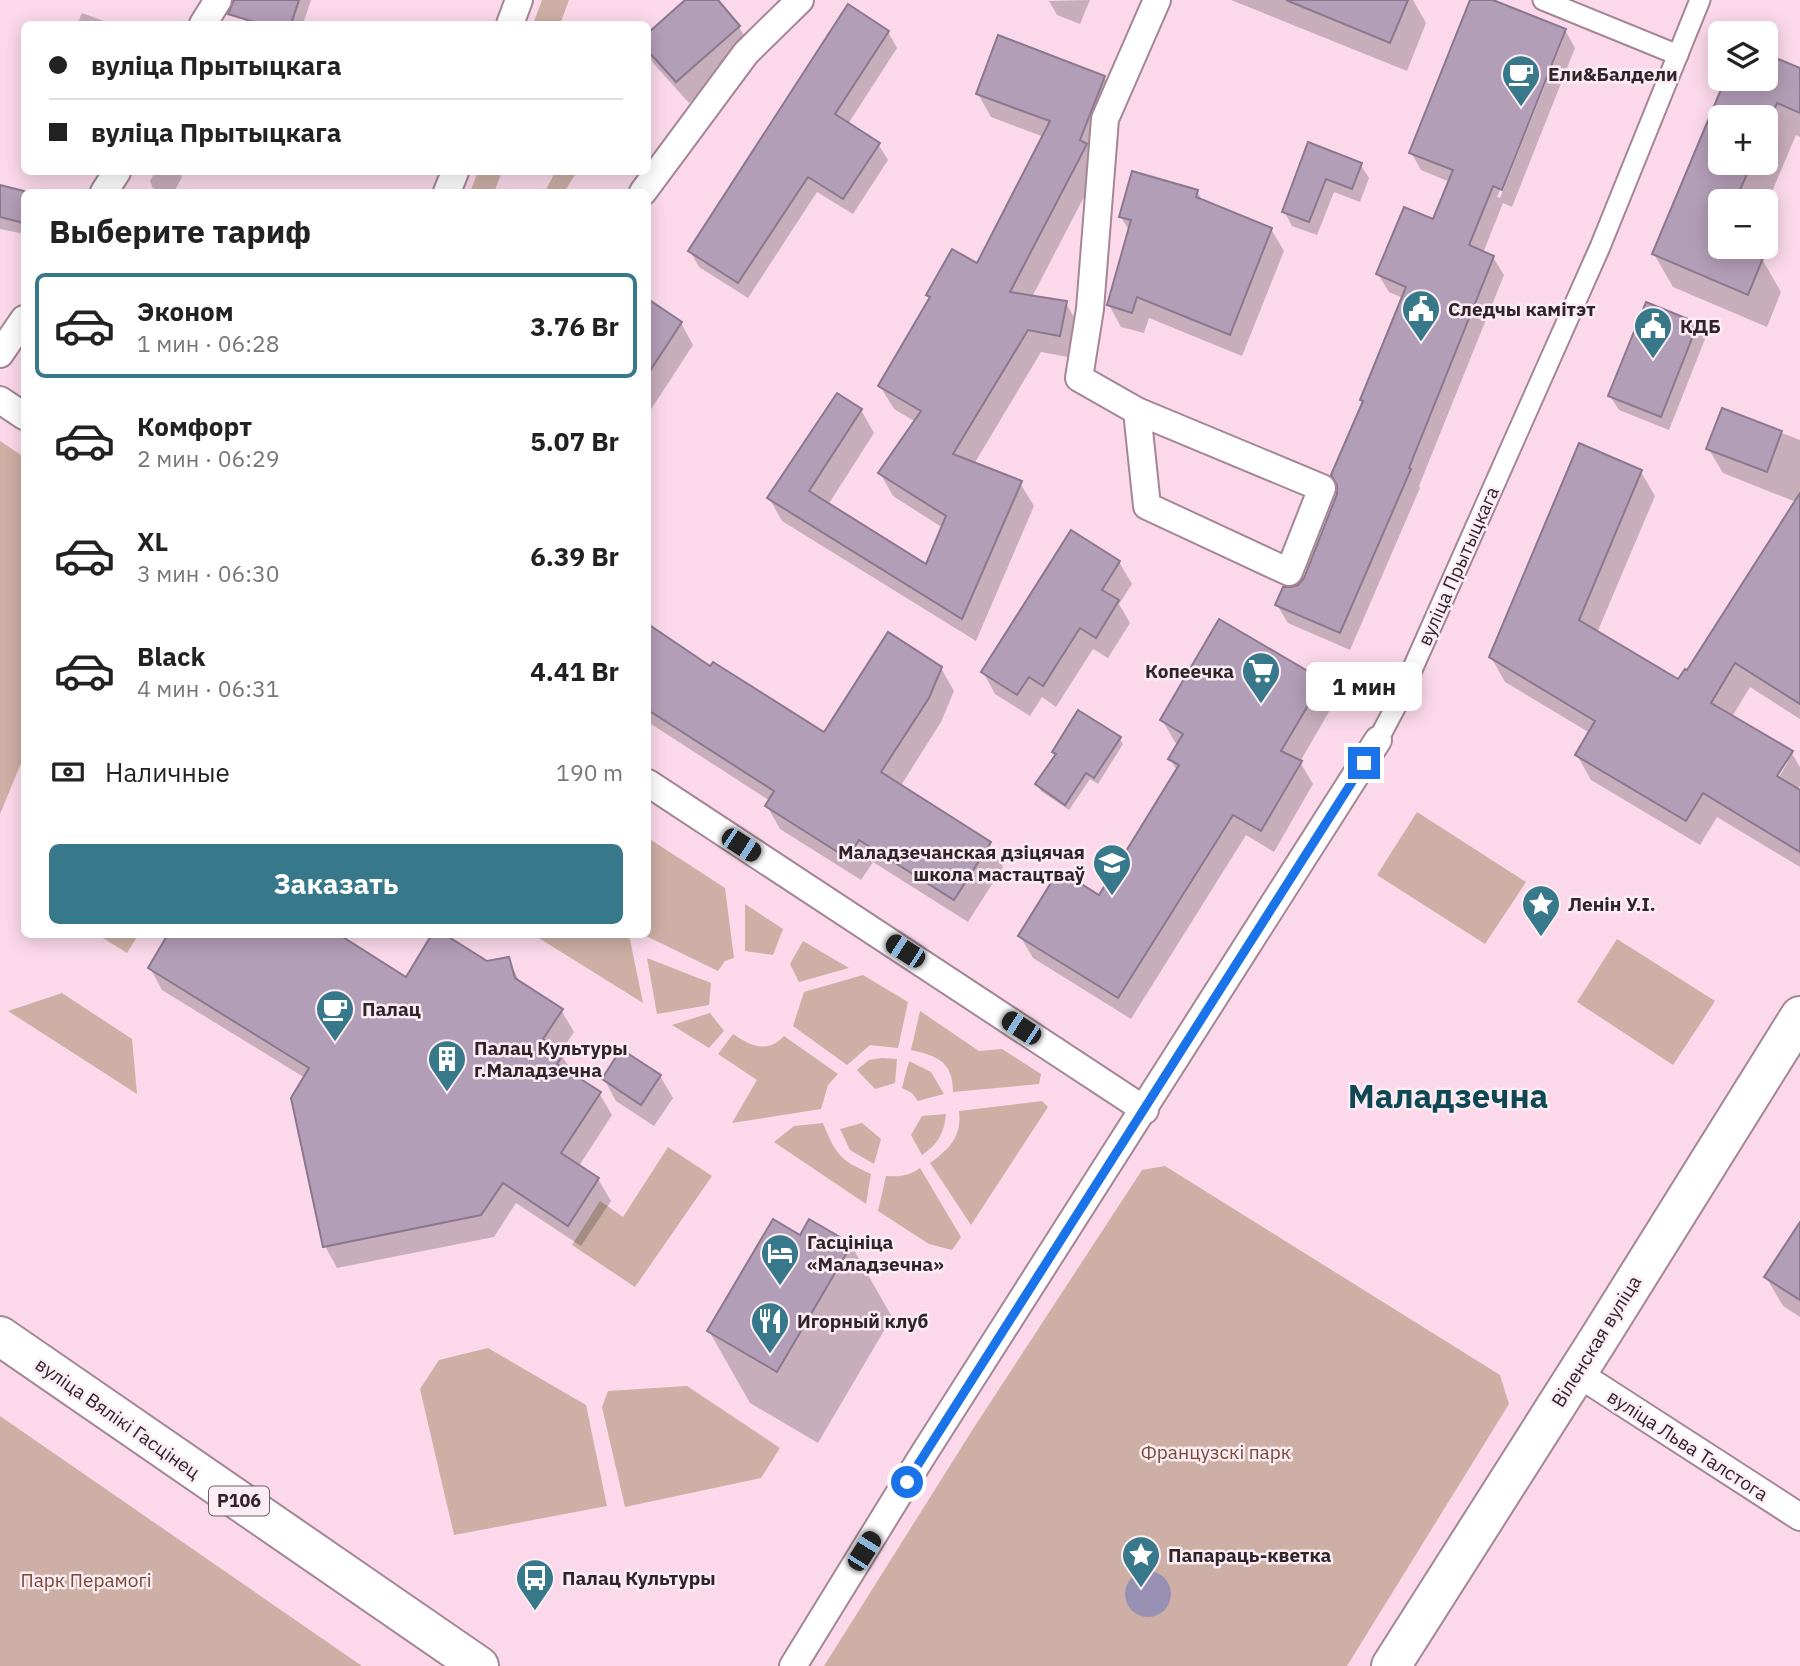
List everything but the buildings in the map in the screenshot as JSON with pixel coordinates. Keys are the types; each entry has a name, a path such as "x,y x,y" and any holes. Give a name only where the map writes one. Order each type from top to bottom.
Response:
{"main road":[{"name":"Віленская вуліца","path":"1391,1666 1800,1016"},
{"name":"вуліца Вялікі Гасцінец","path":"0,1336 479,1666"}],"street":[{"path":"205,21 218,0"},
{"path":"511,21 519,0"},
{"path":"645,189 746,53 800,0"},
{"path":"1137,411 1147,506 1289,572 1322,488 1137,411 1079,378 1090,309 1105,119 1157,0"},
{"path":"1543,0 1678,55"},
{"name":"вуліца Прытыцкага","path":"793,1666 921,1458 1145,1110 1378,740 1396,706 1600,247 1700,0"},
{"path":"0,354 21,323"},
{"path":"0,400 21,414"},
{"path":"651,785 1145,1110"},
{"name":"вуліца Льва Талстога","path":"1577,1373 1800,1517"}],"green space":[{"path":"542,0 569,0 561,21 534,21"},
{"path":"477,175 501,175 495,189 471,189"},
{"path":"554,175 575,175 566,189 546,189"},
{"path":"0,441 21,455 21,763 0,814"},
{"path":"1417,812 1526,882 1485,944 1377,875"},
{"path":"651,840 725,888 734,958 725,961 718,971 650,938"},
{"path":"745,904 783,929 773,955 745,951"},
{"path":"103,938 136,938 127,953"},
{"path":"539,938 630,938 643,1003"},
{"path":"1617,939 1715,1001 1673,1065 1577,1002"},
{"path":"803,941 849,968 799,982 790,964"},
{"path":"647,958 711,983 709,1005 657,1014"},
{"path":"863,975 908,1002 898,1048 870,1045 847,1065 793,1026 804,992"},
{"path":"62,993 132,1039 137,1094 8,1011"},
{"path":"920,1011 979,1051 1002,1049 1041,1074 1039,1084 953,1092 950,1074 942,1062 911,1050"},
{"path":"710,1013 724,1031 709,1048 672,1025"},
{"path":"733,1034 759,1046 771,1045 784,1036 838,1074 828,1085 821,1109 732,1123 757,1080 718,1054"},
{"path":"897,1059 895,1083 875,1089 857,1070 869,1060"},
{"path":"909,1061 931,1072 944,1094 918,1101 912,1093 902,1088"},
{"path":"1042,1101 1048,1107 971,1225 930,1163 953,1142 958,1128 959,1111"},
{"path":"946,1114 939,1138 922,1155 911,1135 922,1116"},
{"path":"823,1123 840,1155 852,1165 871,1174 866,1204 774,1142 794,1126"},
{"path":"862,1123 881,1139 874,1164 850,1150 840,1129"},
{"path":"668,1147 712,1176 635,1287 572,1245 600,1201 623,1217"},
{"name":"Французскі парк","path":"1165,1166 1500,1375 1509,1404 1347,1666 824,1666 973,1429 1142,1170"},
{"path":"920,1168 961,1237 952,1250 929,1244 878,1211 886,1176 904,1175"},
{"path":"488,1348 586,1405 607,1506 454,1535 420,1389 439,1360"},
{"path":"687,1386 780,1448 761,1478 625,1507 602,1407 608,1391"},
{"name":"Парк Перамогі","path":"0,1416 362,1666 0,1666"}],"shaded area":[{"path":"1148,1571 1164,1578 1171,1594 1164,1610 1148,1617 1132,1610 1125,1594 1132,1578"}],"place":[{"name":"Ели&Балдели","path":"1521,108"},
{"name":"Следчы камітэт","path":"1421,343"},
{"name":"КДБ","path":"1653,360"},
{"name":"Копеечка","path":"1261,705"},
{"name":"Маладзечанская дзіцячая школа мастацтваў","path":"1112,897"},
{"name":"Ленін У.І.","path":"1541,938"},
{"name":"Палац","path":"335,1043"},
{"name":"Палац Культуры г.Маладзечна","path":"447,1093"},
{"name":"Гасцініца «Маладзечна»","path":"780,1287"},
{"name":"Игорный клуб","path":"770,1355"},
{"name":"Папараць-кветка","path":"1141,1589"},
{"name":"Палац Культуры","path":"535,1612"}],"district":[{"name":"Маладзечна","path":"1448,1096"}],"route":[{"path":"907,1482 1364,763"}]}
